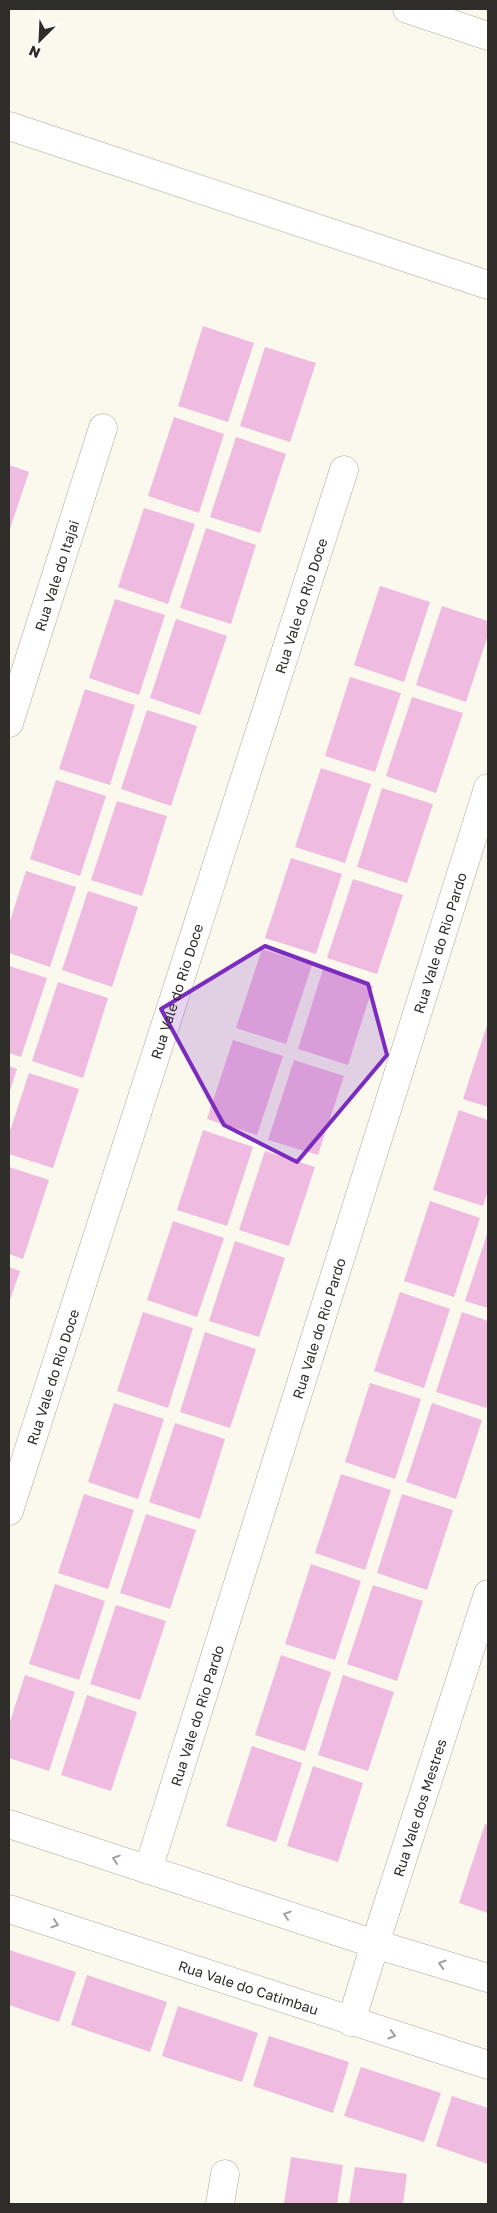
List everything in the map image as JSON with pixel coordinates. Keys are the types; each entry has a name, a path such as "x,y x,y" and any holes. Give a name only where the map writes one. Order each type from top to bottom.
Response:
{"street":[{"path":"407,9 488,36"},
{"path":"9,126 488,285"},
{"name":"Rua Vale do Itajai","path":"9,723 103,428"},
{"name":"Rua Vale do Rio Doce","path":"9,1512 344,470"},
{"name":"Rua Vale do Rio Pardo","path":"148,1870 488,788"},
{"name":"Rua Vale dos Mestres","path":"351,2022 374,1944 488,1594"},
{"path":"9,1824 374,1944 488,1978"},
{"name":"Rua Vale do Catimbau","path":"9,1909 351,2022 488,2065"},
{"path":"220,2204 225,2174"}],"highlighted area":[{"path":"265,946 368,984 387,1055 297,1162 224,1125 161,1009"}],"building":[{"path":"203,326 254,343 228,422 178,406"},
{"path":"265,347 316,363 290,442 240,426"},
{"path":"174,417 224,434 199,513 148,496"},
{"path":"236,437 286,454 260,533 210,517"},
{"path":"9,465 29,472 9,532"},
{"path":"144,508 195,524 168,604 118,587"},
{"path":"206,528 256,545 231,624 180,608"},
{"path":"380,586 430,602 404,682 354,665"},
{"path":"115,599 165,615 139,695 89,678"},
{"path":"442,606 488,621 488,635 466,702 416,685"},
{"path":"176,619 227,636 200,715 150,698"},
{"path":"350,677 401,693 375,772 325,756"},
{"path":"85,689 135,705 110,785 59,769"},
{"path":"412,697 463,713 436,793 386,776"},
{"path":"147,710 197,726 171,806 121,789"},
{"path":"321,768 371,784 345,863 295,847"},
{"path":"56,780 106,796 80,876 30,859"},
{"path":"382,788 433,804 407,883 357,867"},
{"path":"117,801 167,816 142,896 91,880"},
{"path":"291,858 342,874 316,954 265,938"},
{"path":"26,871 76,887 50,967 9,953 9,924"},
{"path":"353,879 403,895 377,974 327,958"},
{"path":"88,891 138,907 112,987 62,970"},
{"path":"262,949 312,965 286,1044 236,1028"},
{"path":"9,966 47,978 21,1057 9,1053"},
{"path":"323,969 373,986 348,1065 298,1049"},
{"path":"58,982 108,998 83,1078 32,1061"},
{"path":"488,1022 488,1107 463,1099"},
{"path":"233,1040 283,1056 257,1135 207,1119"},
{"path":"294,1060 344,1076 318,1155 268,1140"},
{"path":"9,1066 17,1069 9,1094"},
{"path":"29,1073 79,1089 53,1168 9,1154 9,1134"},
{"path":"459,1110 488,1120 488,1191 483,1206 433,1190"},
{"path":"203,1130 253,1147 227,1226 177,1210"},
{"path":"265,1151 315,1167 289,1246 239,1230"},
{"path":"9,1167 49,1180 23,1259 9,1254"},
{"path":"430,1201 480,1218 454,1297 404,1281"},
{"path":"173,1221 224,1238 197,1317 147,1300"},
{"path":"488,1231 488,1308 465,1301"},
{"path":"235,1241 285,1258 259,1337 209,1321"},
{"path":"9,1267 20,1271 9,1303"},
{"path":"400,1292 450,1309 424,1388 374,1371"},
{"path":"143,1312 193,1328 168,1408 117,1391"},
{"path":"462,1312 488,1321 488,1401 486,1408 436,1392"},
{"path":"205,1332 256,1349 230,1428 180,1412"},
{"path":"370,1383 421,1399 395,1479 345,1462"},
{"path":"114,1403 164,1419 138,1499 88,1482"},
{"path":"432,1403 482,1420 456,1499 406,1482"},
{"path":"175,1423 225,1439 200,1519 149,1502"},
{"path":"341,1474 391,1490 365,1570 315,1553"},
{"path":"84,1494 134,1510 108,1589 58,1573"},
{"path":"402,1494 453,1510 427,1590 377,1573"},
{"path":"146,1514 196,1530 170,1609 120,1593"},
{"path":"311,1564 361,1581 335,1660 285,1644"},
{"path":"55,1584 105,1601 79,1680 29,1664"},
{"path":"373,1585 423,1601 397,1681 347,1664"},
{"path":"116,1605 166,1621 140,1700 90,1684"},
{"path":"281,1655 331,1672 305,1751 255,1735"},
{"path":"25,1675 75,1692 49,1771 9,1758 9,1725"},
{"path":"343,1675 394,1692 368,1771 318,1755"},
{"path":"87,1695 137,1712 111,1791 61,1775"},
{"path":"252,1746 302,1763 276,1842 226,1826"},
{"path":"313,1766 363,1783 338,1862 287,1846"},
{"path":"485,1824 488,1825 488,1913 459,1903"},
{"path":"9,1950 76,1972 59,2022 9,2005"},
{"path":"87,1975 167,2002 150,2052 71,2025"},
{"path":"178,2006 258,2033 242,2082 162,2056"},
{"path":"269,2036 349,2062 333,2113 253,2086"},
{"path":"361,2067 441,2093 424,2142 344,2116"},
{"path":"452,2096 488,2108 488,2164 436,2146"},
{"path":"291,2157 343,2165 337,2204 284,2204"},
{"path":"355,2167 407,2174 403,2204 349,2204"}]}
